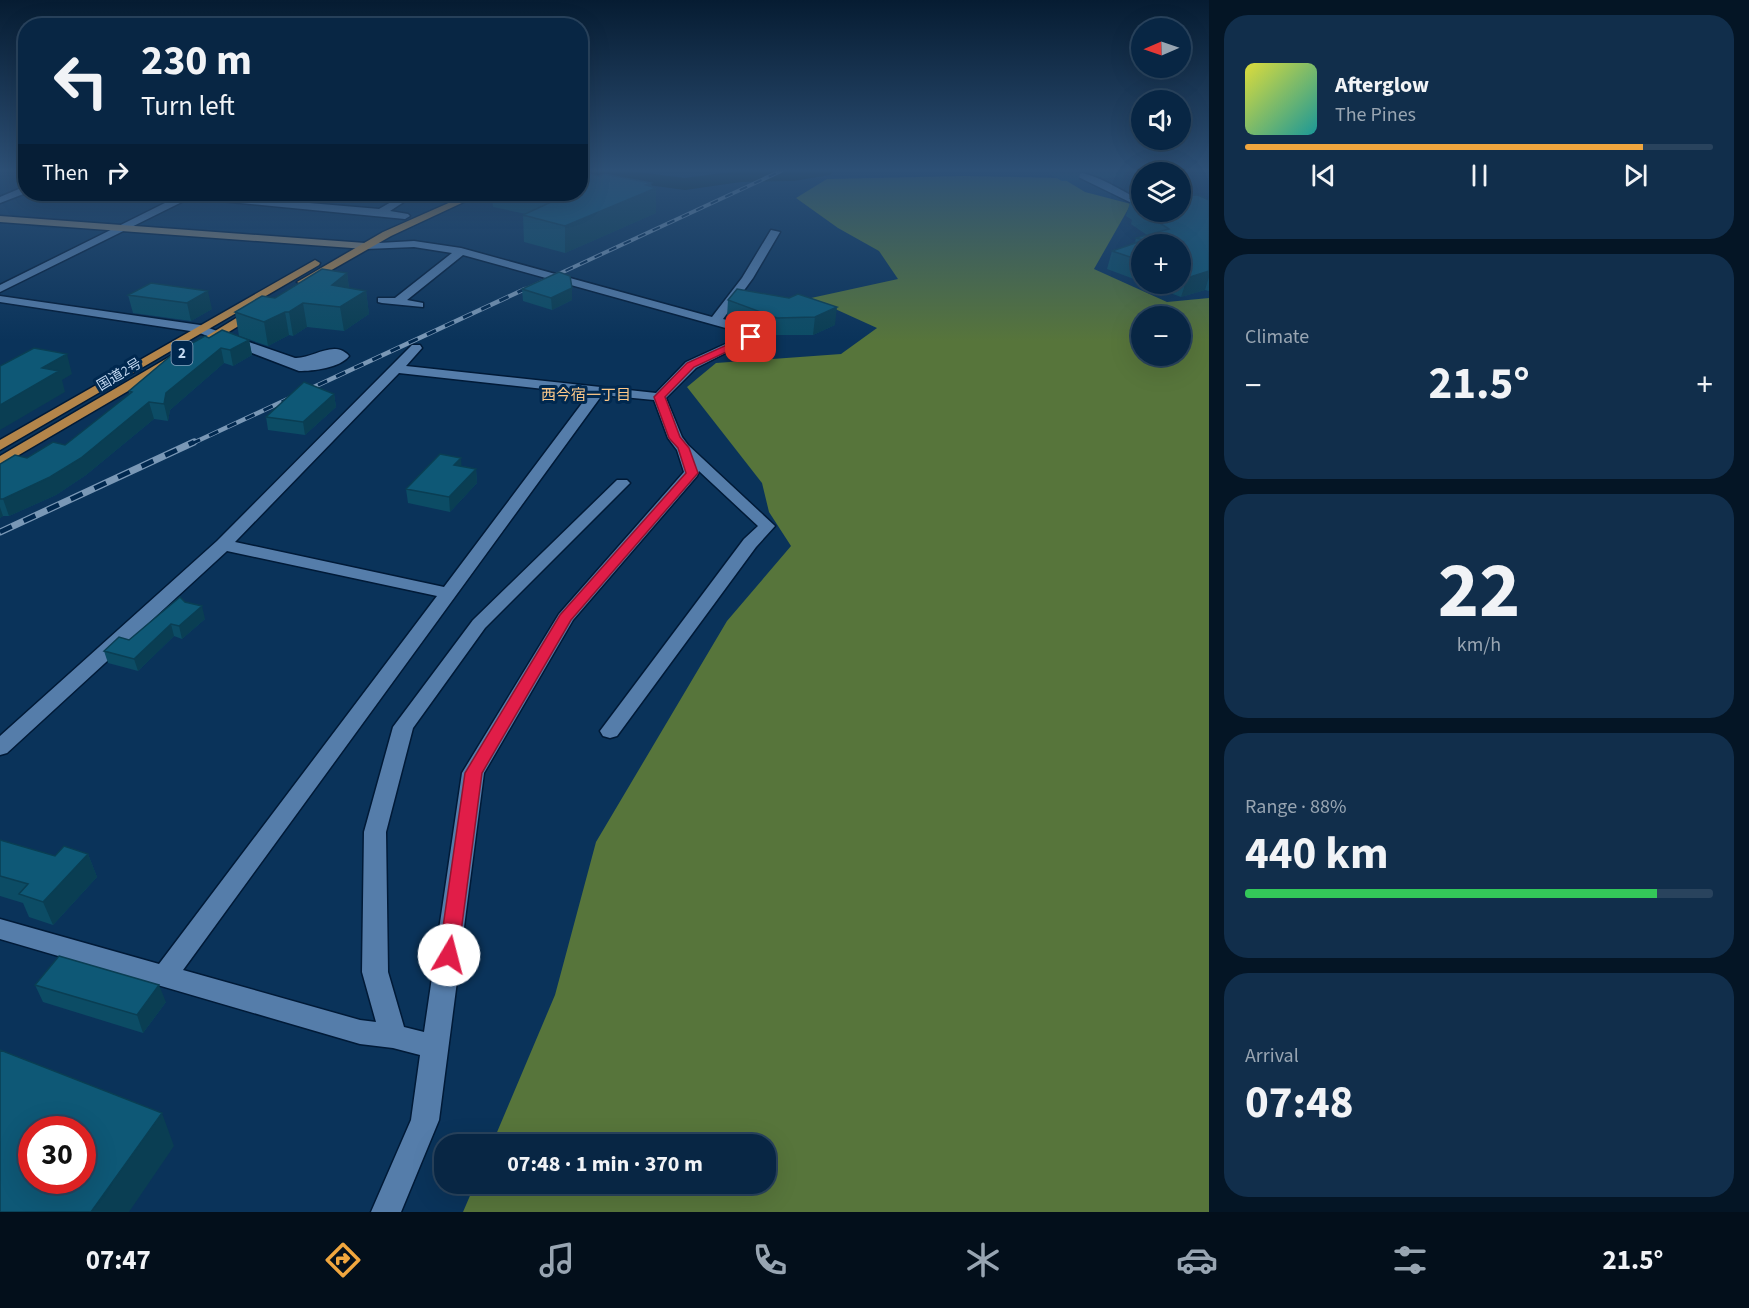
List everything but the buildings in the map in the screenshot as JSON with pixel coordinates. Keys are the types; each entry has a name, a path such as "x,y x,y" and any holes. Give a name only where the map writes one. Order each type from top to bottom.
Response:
{"highway":[{"name":"国道2号","path":"0,446 346,245 381,228"},
{"name":"国道2号","path":"0,462 365,246 401,228"}],"main road":[{"path":"114,228 365,246"}],"street":[{"path":"0,289 120,228"},
{"path":"715,321 736,297 775,232"},
{"path":"365,246 414,243 461,251 744,329 751,337 691,365 660,397"},
{"path":"397,302 461,251"},
{"path":"0,299 200,329 215,334 267,354 303,367 340,359 344,356 330,353 299,362 267,354"},
{"path":"382,300 419,305"},
{"path":"0,748 223,545 416,348"},
{"path":"396,369 660,397"},
{"path":"164,976 599,390"},
{"path":"610,732 750,543 767,526 683,448 675,438 660,397"},
{"path":"386,1212 425,1120 473,773 565,618 692,473 683,448"},
{"path":"393,1036 375,972 375,832 403,727 479,624 621,483"},
{"path":"223,545 449,593"},
{"path":"0,929 360,1032 393,1036 436,1047"}],"green space":[{"path":"837,228 1118,228 1094,269 1131,286 1131,294 1149,294 1167,302 1209,298 1209,1212 463,1212 471,1194 776,1194 776,1134 496,1134 555,995 596,842 727,621 791,546 769,512 762,483 687,387 716,363 841,354 877,328 811,298 898,279 879,251"}],"railway":[{"path":"522,291 659,228"},
{"path":"191,444 525,289"},
{"path":"0,532 194,442"}],"district":[{"name":"西今宿一丁目","path":"586,395"}],"route":[{"path":"449,955 473,773 565,618 692,473 683,448 675,438 660,397 691,365 751,337"}]}
